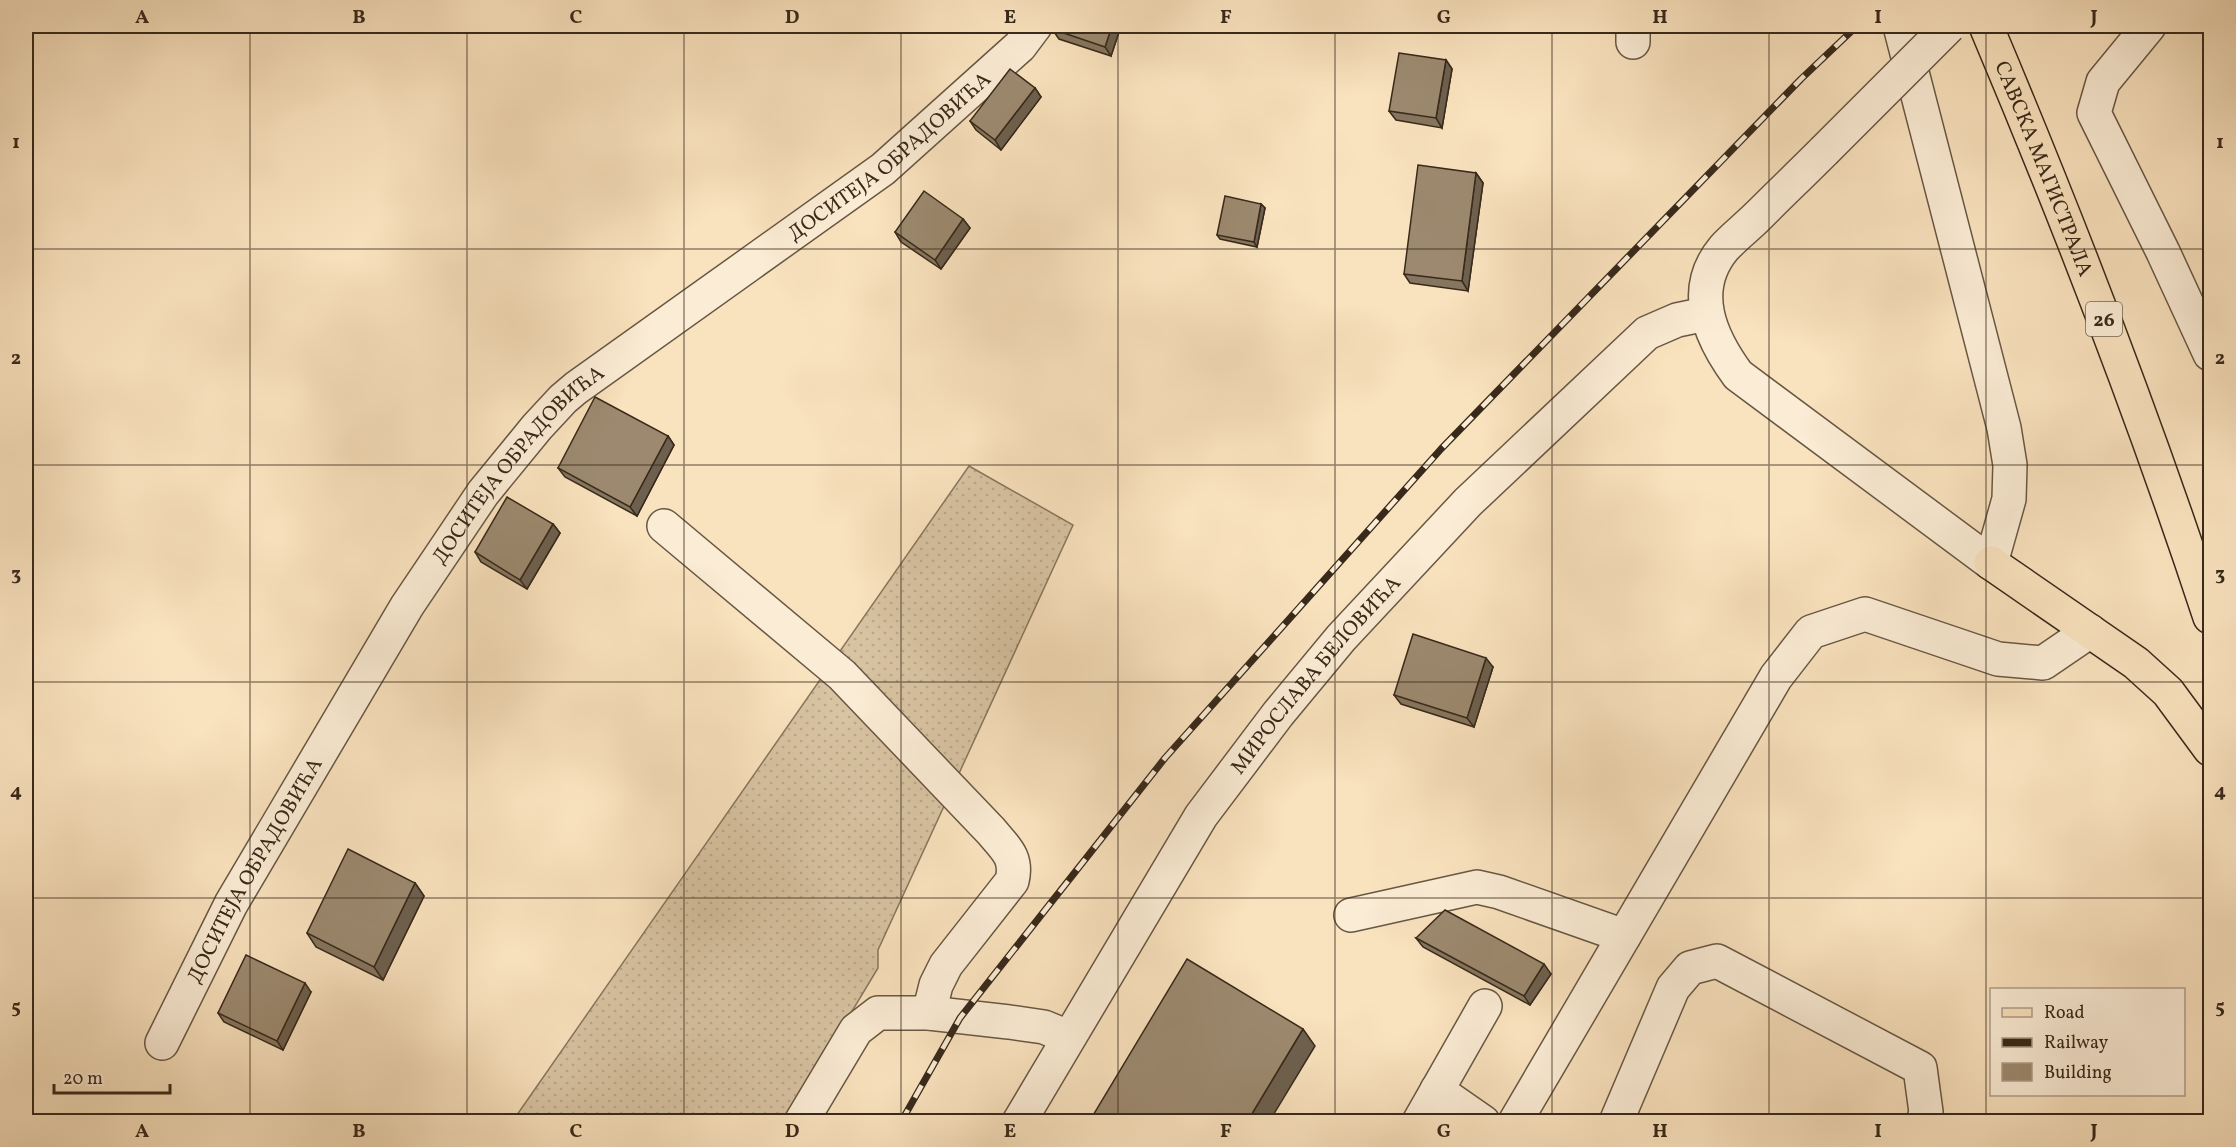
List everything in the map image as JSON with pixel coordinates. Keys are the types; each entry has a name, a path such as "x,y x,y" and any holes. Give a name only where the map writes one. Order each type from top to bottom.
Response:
{"main road":[{"name":"САВСКА МАГИСТРАЛА","path":"1986,26 2127,376 2211,617"},
{"path":"1991,563 2136,663 2168,692 2211,749"}],"street":[{"name":"ДОСИТЕЈА ОБРАДОВИЋА","path":"162,1043 231,904 407,606 483,493 537,427 576,388 883,169 1020,46 1035,26"},
{"path":"1900,26 1995,393 2010,465 2009,499 1991,563 1738,375 1721,351 1706,314 1706,294 1710,273 1723,249 1824,151 1949,26"},
{"path":"2149,26 2103,82 2094,113 2211,354"},
{"name":"МИРОСЛАВА БЕЛОВИЋА","path":"1019,1122 1201,816 1278,714 1341,638 1468,502 1647,333 1677,320 1706,314"},
{"path":"664,526 842,675 991,831 1010,855 1015,871 1012,881 946,965 936,985 929,1013"},
{"path":"1515,1122 1776,677 1811,632 1865,614 1998,659 2043,663 2090,631"},
{"path":"1351,915 1477,887 1499,892 1624,936"},
{"path":"1616,1122 1673,988 1690,968 1718,961 1920,1068 1926,1112 1923,1122"},
{"path":"1419,1122 1485,1006"},
{"path":"801,1122 856,1030 878,1013 929,1013 1028,1024 1054,1030 1068,1037"},
{"path":"1437,1090 1483,1122"}],"shaded area":[{"path":"969,466 1073,525 878,950 878,968 786,1121 512,1122"}],"building":[{"path":"1054,26 1112,26 1105,47 1052,29"},
{"path":"1399,53 1446,60 1436,118 1389,111"},
{"path":"1010,69 1035,88 995,140 970,121"},
{"path":"1418,165 1476,173 1462,281 1404,274"},
{"path":"924,191 963,219 935,260 895,232"},
{"path":"1225,196 1261,204 1254,242 1217,235"},
{"path":"595,397 668,436 630,507 558,468"},
{"path":"507,497 553,524 520,580 475,552"},
{"path":"1413,634 1486,658 1467,718 1394,695"},
{"path":"348,849 415,883 374,967 307,933"},
{"path":"1445,910 1544,964 1524,996 1416,938"},
{"path":"246,955 305,983 277,1041 218,1013"},
{"path":"1187,959 1303,1029 1247,1122 1089,1122"}],"railway":[{"path":"901,1122 960,1018 1165,758 1441,449 1801,79 1857,26"}]}
